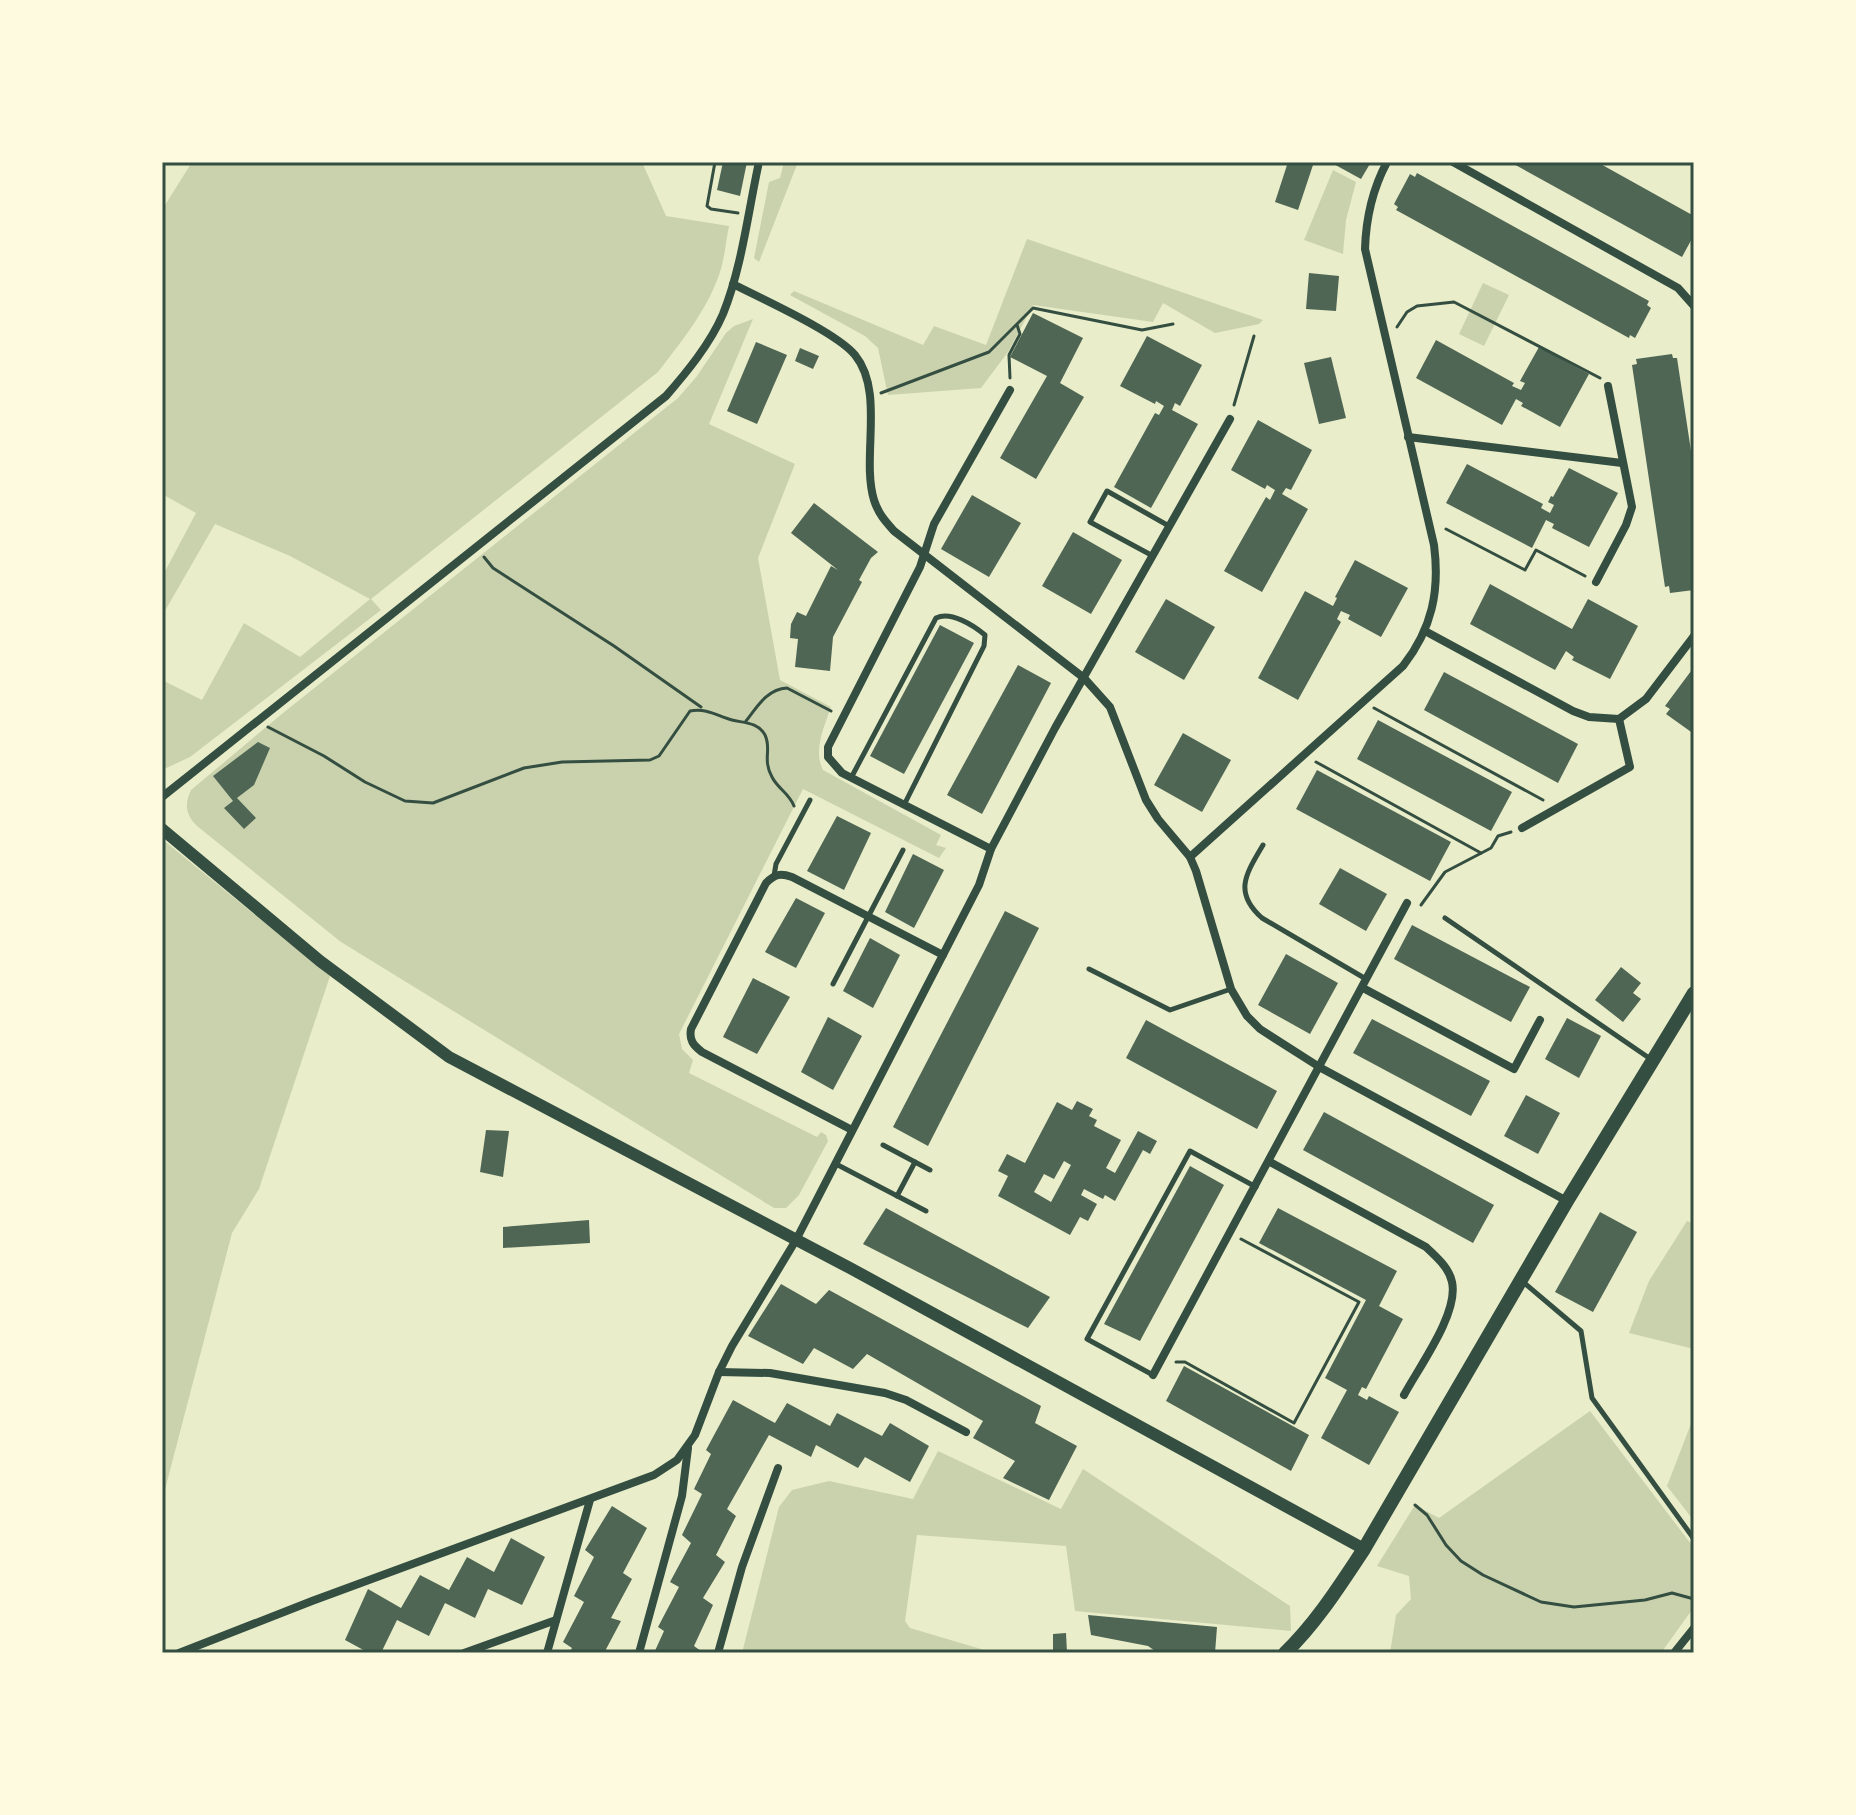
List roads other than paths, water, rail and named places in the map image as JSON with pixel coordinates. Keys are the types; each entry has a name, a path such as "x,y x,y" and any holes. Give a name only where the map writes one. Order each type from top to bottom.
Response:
{"main road":[{"path":"1285,1653 1336,1592 1364,1549 1567,1201 1694,993"}],"street":[{"path":"162,797 666,396 682,378 722,317 733,284 759,162"},
{"path":"1190,857 1403,666 1425,631 1435,600 1437,573 1428,520 1365,249 1373,192 1387,162"},
{"path":"1453,162 1678,288 1694,306"},
{"path":"733,284 849,349 864,371 869,407 873,497 880,515 894,531 1084,678 1110,707 1146,800 1190,857 1231,989 1247,1016 1260,1029 1321,1068 1567,1201"},
{"path":"1596,582 1631,516 1632,507 1608,386"},
{"path":"991,849 851,778 834,767 828,757 831,739 925,557 934,524 1010,390"},
{"path":"179,1653 590,1500 654,1475 677,1460 695,1435 719,1372 796,1240 979,885 991,849 1230,419"},
{"path":"1408,437 1622,463"},
{"path":"1425,631 1573,711 1589,717 1619,719 1646,699 1694,636"},
{"path":"1522,828 1630,767 1619,719"},
{"path":"162,829 320,961 449,1057 796,1240 1364,1549"},
{"path":"852,1130 702,1052 689,1037 766,883 774,876 783,874 792,877 943,955"},
{"path":"1153,1375 1257,1187 1407,903"},
{"path":"1365,984 1514,1069 1540,1020"},
{"path":"1270,1162 1426,1247 1442,1262 1452,1279 1450,1313 1404,1395"},
{"path":"719,1372 770,1373 885,1393 906,1400 966,1432"},
{"path":"639,1653 682,1496 688,1447"},
{"path":"718,1653 742,1567 778,1468"},
{"path":"547,1653 590,1500"},
{"path":"464,1653 556,1620"},
{"path":"1674,1653 1694,1628"}],"lane":[{"path":"1153,556 1090,522 1107,491 1170,526"},
{"path":"851,778 936,618 951,616 979,630 985,635 984,646 904,805"},
{"path":"774,876 776,864 810,800"},
{"path":"1263,845 1247,873 1246,898 1252,909 1365,984"},
{"path":"833,984 903,850"},
{"path":"1445,918 1652,1060"},
{"path":"1089,969 1170,1010 1231,989"},
{"path":"883,1145 930,1170"},
{"path":"1153,1375 1087,1339 1190,1151 1257,1187"},
{"path":"897,1196 915,1162"},
{"path":"835,1163 926,1211"},
{"path":"1522,1281 1581,1331 1592,1398 1694,1539"}]}
